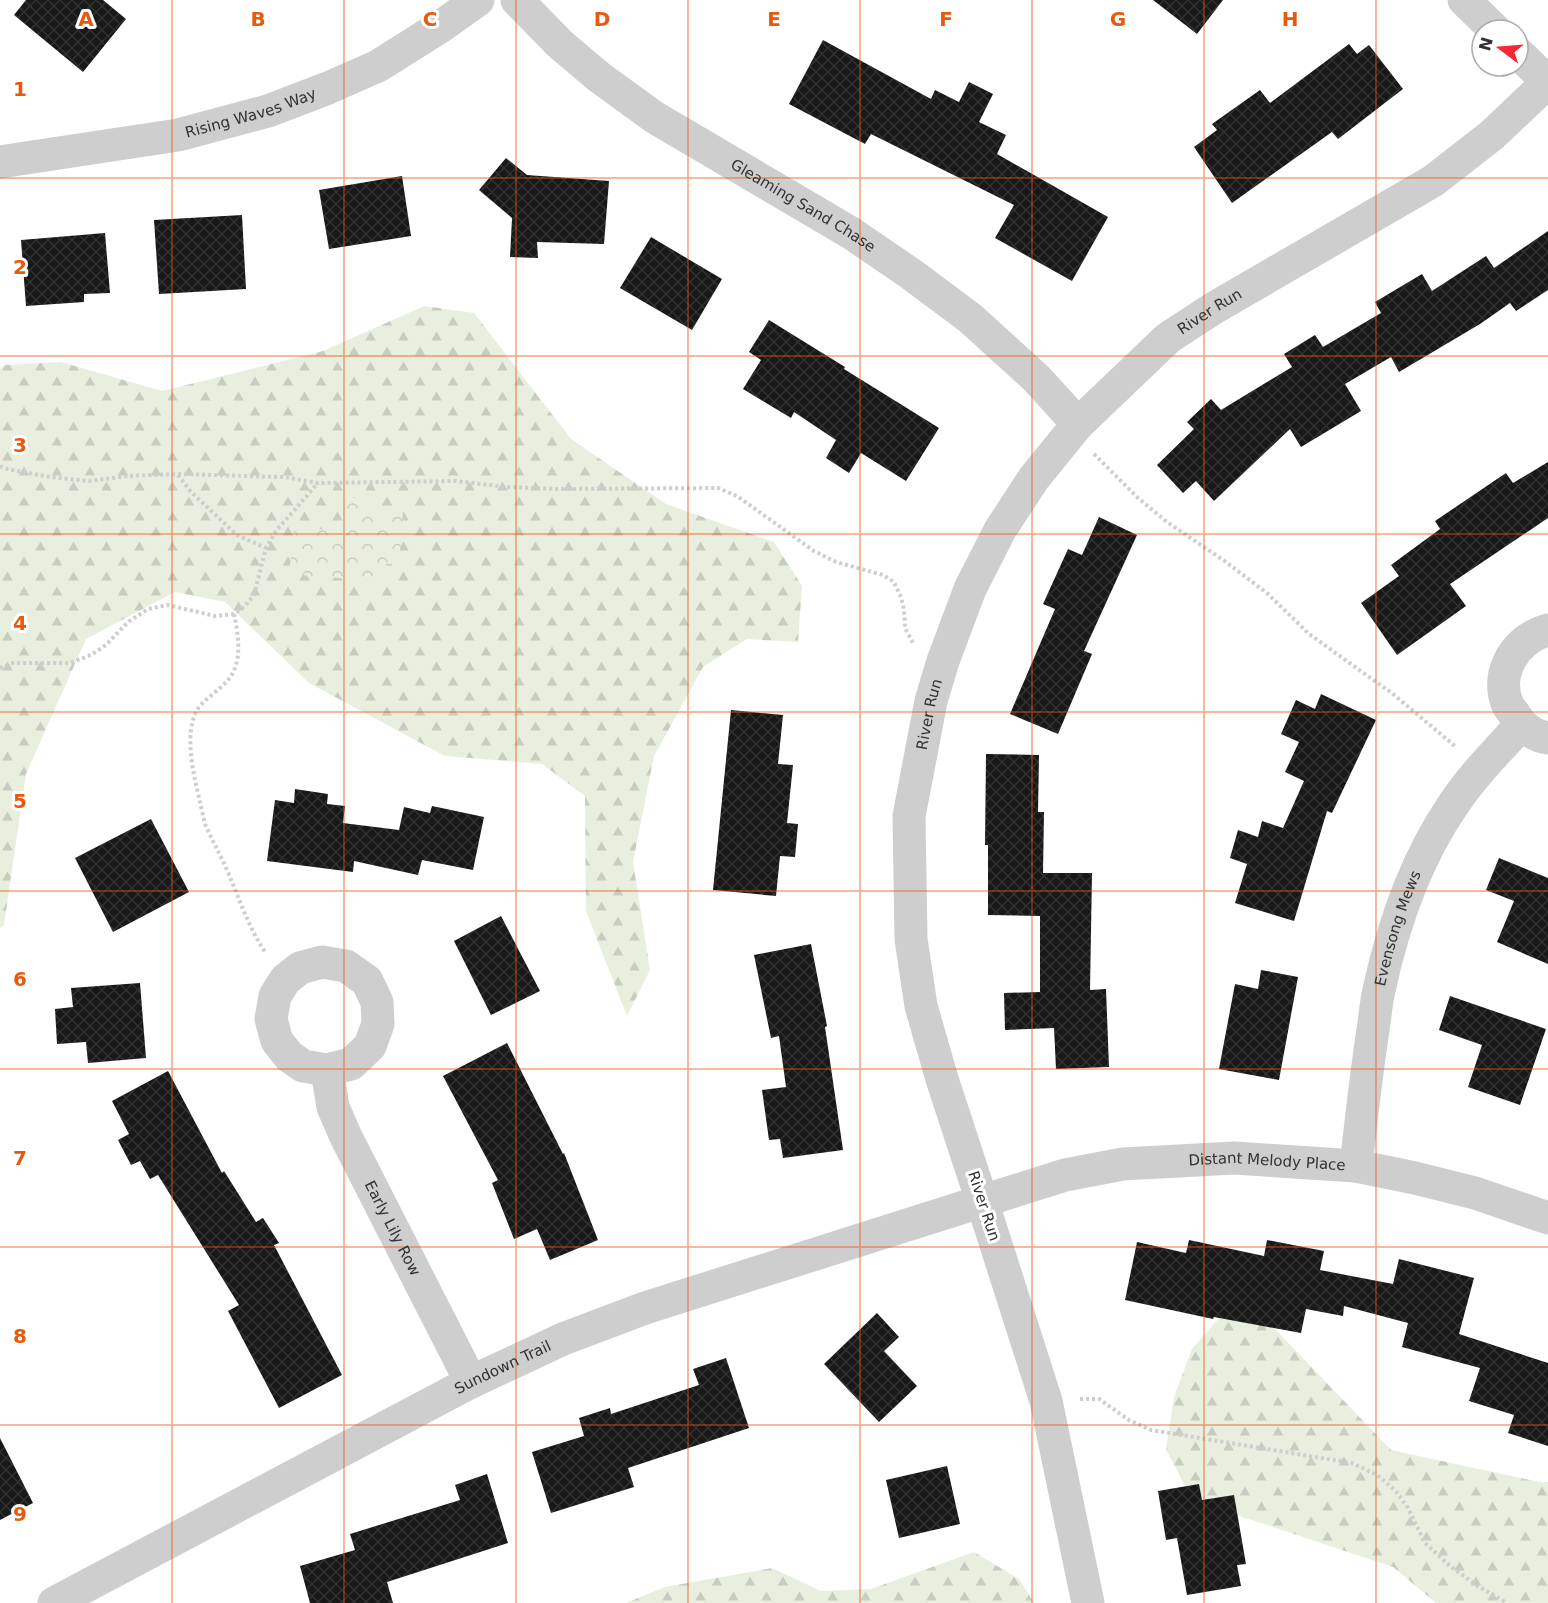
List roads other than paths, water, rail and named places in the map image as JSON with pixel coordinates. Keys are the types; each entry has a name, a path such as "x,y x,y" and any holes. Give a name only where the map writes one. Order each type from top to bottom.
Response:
{"street":[{"name":"Rising Waves Way","path":"0,162 178,135 268,111 378,66 478,0"},
{"name":"Gleaming Sand Chase","path":"517,0 560,44 654,117 851,233 970,318 1036,378 1074,428"},
{"path":"1464,0 1483,18"},
{"path":"1530,65 1548,82"},
{"name":"River Run","path":"1089,1603 1046,1401 942,1079 921,1006 910,939 909,816 931,701 970,589 1000,530 1034,478 1074,428 1168,338 1214,308 1432,181 1492,135 1548,82"},
{"name":"Evensong Mews","path":"1356,1166 1379,990 1411,885 1430,844 1454,804 1481,769 1534,731 1507,703 1504,682 1510,658 1520,645 1536,633 1548,630"},
{"path":"322,962 346,966 367,981 377,1002 378,1024 370,1046 351,1064 327,1070 303,1066 289,1056 276,1041 271,1019 275,996 285,980 300,968 322,962"},
{"name":"Early Lily Row","path":"327,1070 333,1107 346,1137 471,1382"},
{"name":"Distant Melody Place","path":"982,1201 1065,1175 1123,1164 1234,1158 1356,1166 1475,1193 1548,1218"},
{"name":"Sundown Trail","path":"54,1603 471,1382 563,1339 645,1308 982,1201"}]}
